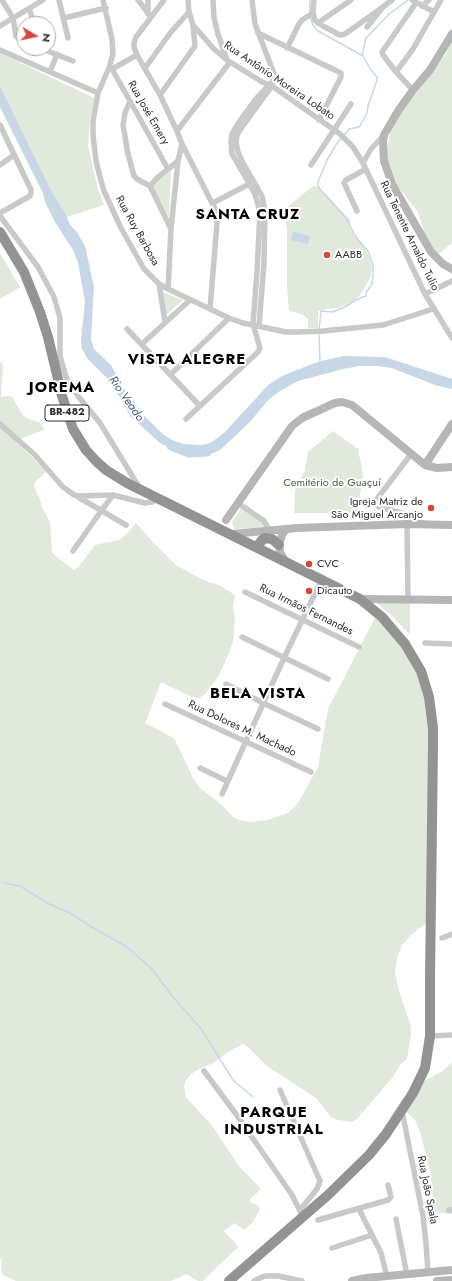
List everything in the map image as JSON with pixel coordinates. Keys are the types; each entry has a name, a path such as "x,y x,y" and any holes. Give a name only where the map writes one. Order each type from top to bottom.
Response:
{"highway":[{"name":"BR-482","path":"0,232 24,272 40,312 48,337 68,417 79,440 86,450 106,470 127,483 323,579 360,599 373,608 394,630 413,655 421,671 431,708 433,746 430,1036 424,1068 413,1093 386,1134 369,1155 350,1175 301,1214 229,1281"},
{"path":"257,547 262,540 266,538 272,539 278,545"}],"street":[{"path":"2,0 13,18 16,36"},
{"path":"0,26 29,8 34,2 43,0"},
{"path":"58,0 64,18 68,38"},
{"name":"Rua Ruy Barbosa","path":"103,0 112,39 113,54 110,69 98,93 93,121 93,135 100,177 104,191 113,211 149,275 168,290 230,318 286,332 323,332 384,325 433,310"},
{"path":"138,0 150,16"},
{"path":"148,0 150,16"},
{"path":"164,0 150,16 136,37 134,47 160,95 182,144 215,209 217,223 210,309"},
{"path":"160,95 195,45 193,25 188,12 188,0"},
{"path":"177,131 228,61 214,18 213,0"},
{"path":"252,0 253,16 258,33 275,77 242,127 236,139 238,152 262,196 266,211 263,281 256,325"},
{"path":"314,0 313,14 318,23 338,34 345,34 392,0"},
{"path":"318,23 351,0"},
{"path":"413,90 396,72 383,55 382,50 417,3 429,0"},
{"path":"396,72 413,50 441,0"},
{"path":"417,3 434,12"},
{"path":"367,27 383,7"},
{"path":"29,8 32,16"},
{"path":"64,18 106,8"},
{"path":"146,68 188,12"},
{"path":"287,48 302,20 313,14"},
{"name":"Rua Antônio Moreira Lobato","path":"193,25 213,48 228,61 271,84 349,142"},
{"path":"258,33 341,73 342,77 319,120"},
{"path":"363,163 371,149 384,135 398,111 413,90 430,70 452,34"},
{"path":"0,50 98,93"},
{"path":"50,72 57,54 73,61"},
{"path":"110,69 137,54"},
{"name":"Rua José Emery","path":"110,69 130,101 168,169"},
{"path":"186,419 259,350 260,345 256,325 260,212 257,200 232,154 231,142 232,134 246,113 271,84"},
{"path":"130,101 124,113 123,121 128,154 135,178 150,186 171,228"},
{"path":"311,165 351,104"},
{"path":"0,125 31,190 30,196 0,213"},
{"path":"384,135 384,161 392,184 431,252 443,264 452,268"},
{"name":"Rua Tenente Arnaldo Tulio","path":"349,142 363,163 433,310 452,338"},
{"path":"168,290 171,228 178,161 182,144"},
{"path":"0,165 14,155"},
{"path":"150,186 178,161"},
{"path":"357,211 344,183 346,180 366,169"},
{"path":"213,203 254,181"},
{"path":"0,216 38,267 54,297 60,318 60,356 66,377 78,396 100,423 140,489"},
{"path":"425,294 452,281"},
{"path":"159,284 165,322"},
{"path":"142,344 190,300"},
{"path":"171,374 230,318"},
{"path":"127,329 200,406"},
{"path":"216,527 220,521 226,520 292,426 302,418 336,403 342,402 352,406 425,465 437,468 452,467"},
{"path":"0,424 34,454 63,487 100,511 126,525"},
{"path":"425,465 452,424"},
{"path":"437,446 437,468"},
{"path":"411,454 377,499 376,504 379,507 412,516 425,524"},
{"path":"78,496 113,495 145,503 158,499"},
{"path":"73,551 100,511 113,495"},
{"path":"238,503 264,521 270,531"},
{"path":"226,520 229,533 407,524 452,525"},
{"path":"407,524 408,599"},
{"path":"285,561 278,545 286,529"},
{"path":"222,794 284,658 323,579"},
{"name":"Rua Irmãos Fernandes","path":"245,592 359,647"},
{"path":"360,599 452,600"},
{"path":"242,637 328,678"},
{"path":"425,643 452,644"},
{"path":"226,684 318,729"},
{"name":"Rua Dolores M. Machado","path":"165,704 311,772"},
{"path":"200,768 227,781"},
{"path":"442,938 452,934"},
{"path":"430,1036 452,1035"},
{"path":"204,1071 236,1114 292,1195 301,1214"},
{"path":"280,1090 320,1177 320,1183 317,1190 301,1214"},
{"name":"Rua João Spala","path":"401,1111 423,1216 428,1273"},
{"path":"318,1220 388,1200 391,1197 388,1185"},
{"path":"359,1209 383,1257 387,1277"},
{"path":"396,1220 407,1275"},
{"path":"332,1248 372,1235"},
{"path":"352,1281 452,1270"},
{"path":"440,1271 438,1281 452,1280"},
{"path":"254,1281 262,1277 278,1276 302,1281"}],"green space":[{"path":"452,41 452,243 435,257 427,241 418,212 389,175 385,149 388,145 392,126 400,112 435,69 445,55"},
{"path":"0,53 94,98 90,119 88,145 98,189 104,205 67,217 51,190 0,86"},
{"path":"171,171 169,217 152,186"},
{"name":"AABB","path":"313,186 319,187 351,221 350,228 365,248 372,263 371,277 360,295 353,301 339,308 318,311 318,328 308,328 308,319 305,316 289,311 287,288 287,228 283,214 286,208"},
{"path":"0,253 20,287 0,299"},
{"path":"163,292 183,300 166,315"},
{"path":"0,361 3,365 1,397 12,397 26,418 41,423 44,430 22,438 16,442 46,472 35,482 34,486 42,507 50,522 52,552 54,555 74,570 80,565 95,545 119,540 126,535 136,523 176,565 205,581 219,585 235,595 233,605 235,621 233,641 218,677 205,694 199,698 192,697 161,682 145,723 175,740 194,780 200,788 222,805 232,816 236,819 250,822 267,820 288,813 298,803 318,767 328,709 376,616 393,633 414,664 429,712 429,921 412,934 402,945 397,958 395,973 399,991 410,1023 411,1033 407,1059 401,1064 392,1078 357,1119 352,1122 338,1120 331,1117 316,1098 267,1066 243,1044 213,1063 191,1074 186,1080 184,1087 186,1097 213,1127 239,1166 261,1189 250,1199 250,1202 257,1205 260,1209 253,1222 244,1230 235,1223 224,1231 238,1247 203,1281 198,1281 187,1274 171,1281 16,1281 2,1274 2,1261 0,1258"},
{"name":"Cemitério de Guaçuí","path":"333,431 358,449 363,475 357,513 294,513 295,490 305,470 308,452"},
{"path":"241,508 263,523 265,527 234,529 232,522"},
{"path":"376,602 410,603 410,635 391,615"},
{"path":"452,1062 452,1214 434,1212 431,1176 421,1135 415,1120 406,1112 423,1082 444,1070"}],"water":[{"path":"0,86 51,190 66,215 70,225 77,232 85,246 94,287 91,339 94,349 111,365 123,388 131,396 142,414 164,435 174,441 184,444 202,445 210,443 226,431 268,385 282,376 312,364 344,356 385,357 452,379 452,389 435,385 392,368 360,366 343,369 298,381 280,391 268,400 250,422 220,450 213,453 199,454 175,450 160,443 130,416 107,378 87,358 82,349 81,339 85,302 78,263 73,250 55,222 45,202 43,193 0,107"},
{"path":"293,232 310,236 308,244 291,240"}],"waterway":[{"path":"310,0 310,13"},
{"path":"362,55 366,38 388,15 408,0"},
{"path":"310,17 313,25 318,31 363,56 377,77 367,113 360,126 349,129 344,135"},
{"path":"319,330 321,311 332,312 366,296 367,291 372,284 373,276 373,264 368,251 356,237 346,218 318,185 327,160 342,137"},
{"path":"319,334 320,362"},
{"name":"Rio Veado","path":"171,446 189,453 207,452"},
{"path":"4,883 20,886 49,904 70,913 127,947 151,968 173,997 202,1030 233,1080 253,1097"}],"place":[{"name":"AABB","path":"327,255"},
{"name":"Igreja Matriz de São Miguel Arcanjo","path":"431,508"},
{"name":"CVC","path":"309,564"},
{"name":"Dicauto","path":"309,591"}],"district":[{"name":"SANTA CRUZ","path":"248,215"},
{"name":"VISTA ALEGRE","path":"187,360"},
{"name":"JOREMA","path":"62,388"},
{"name":"BELA VISTA","path":"258,694"},
{"name":"PARQUE INDUSTRIAL","path":"274,1122"}]}
